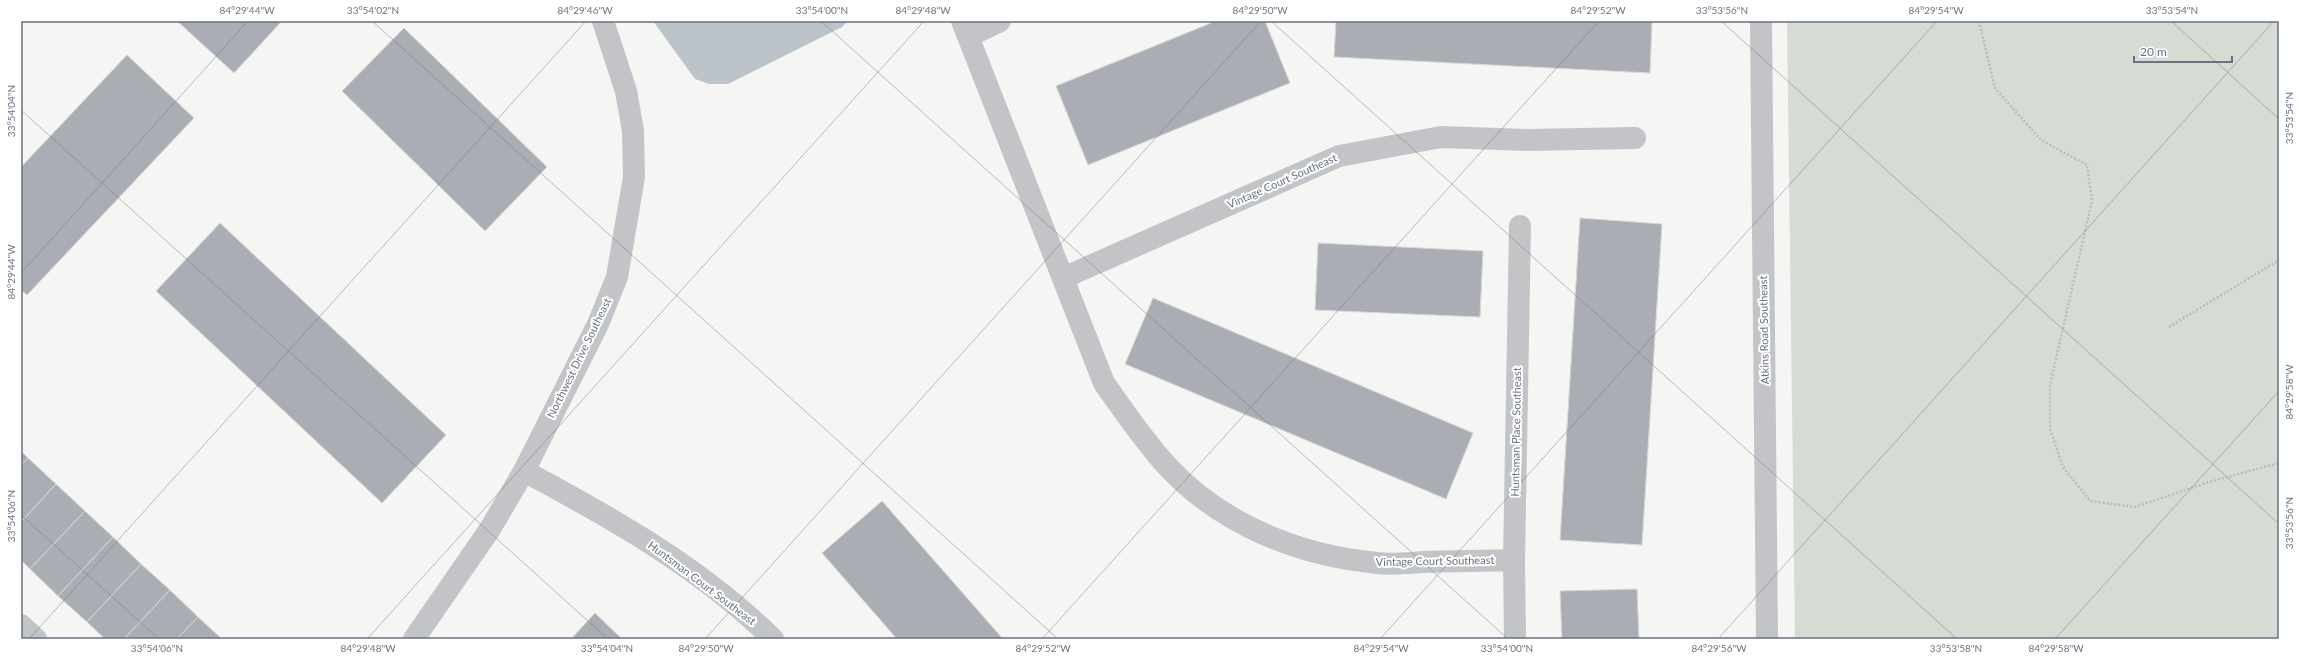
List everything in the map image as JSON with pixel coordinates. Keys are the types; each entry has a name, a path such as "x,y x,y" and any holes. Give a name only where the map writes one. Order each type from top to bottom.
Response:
{"street":[{"name":"Northwest Drive Southeast","path":"414,639 490,529 524,471 598,324 617,277 634,177 633,131 626,91 603,21"},
{"name":"Vintage Court Southeast","path":"1000,21 966,28 1104,383 1134,425 1168,468 1198,494 1241,523 1280,543 1336,557 1378,564 1514,560"},
{"name":"Atkins Road Southeast","path":"1761,21 1767,639"},
{"name":"Vintage Court Southeast","path":"1063,278 1338,156 1441,138 1528,140 1635,138"},
{"name":"Huntsman Place Southeast","path":"1515,639 1514,560 1520,226"},
{"name":"Huntsman Court Southeast","path":"524,471 608,516 668,554 717,591 774,639"},
{"path":"21,625 36,639"}],"path":[{"path":"1980,21 1996,88 2041,140 2087,165 2092,201 2050,385 2050,429 2063,466 2090,501 2135,507 2279,463"},
{"path":"2169,327 2279,260"}],"shaded area":[{"path":"653,21 848,21 842,27 728,84 709,84 695,79"},
{"path":"1787,21 2279,21 2279,639 1795,639"}],"building":[{"path":"177,21 282,21 234,73"},
{"path":"1216,21 1265,21 1290,83 1088,165 1056,86"},
{"path":"1336,21 1652,21 1650,73 1334,57"},
{"path":"404,28 547,167 485,231 342,91"},
{"path":"127,55 194,118 27,295 21,290 21,167"},
{"path":"1580,218 1662,224 1642,545 1560,540"},
{"path":"220,223 446,435 382,503 156,291"},
{"path":"1318,243 1483,251 1480,317 1315,310"},
{"path":"1153,298 1473,433 1446,499 1125,364"},
{"path":"21,451 28,458 21,465"},
{"path":"28,458 56,484 21,522 21,465"},
{"path":"56,484 85,511 30,569 21,560 21,522"},
{"path":"882,501 1003,639 897,639 822,553"},
{"path":"85,511 113,537 58,596 30,569"},
{"path":"113,537 141,564 87,622 58,596"},
{"path":"141,564 170,590 124,639 105,639 87,622"},
{"path":"1637,589 1639,639 1562,639 1560,591"},
{"path":"170,590 198,617 177,639 124,639"},
{"path":"595,613 622,639 571,639"},
{"path":"198,617 222,639 177,639"}]}
